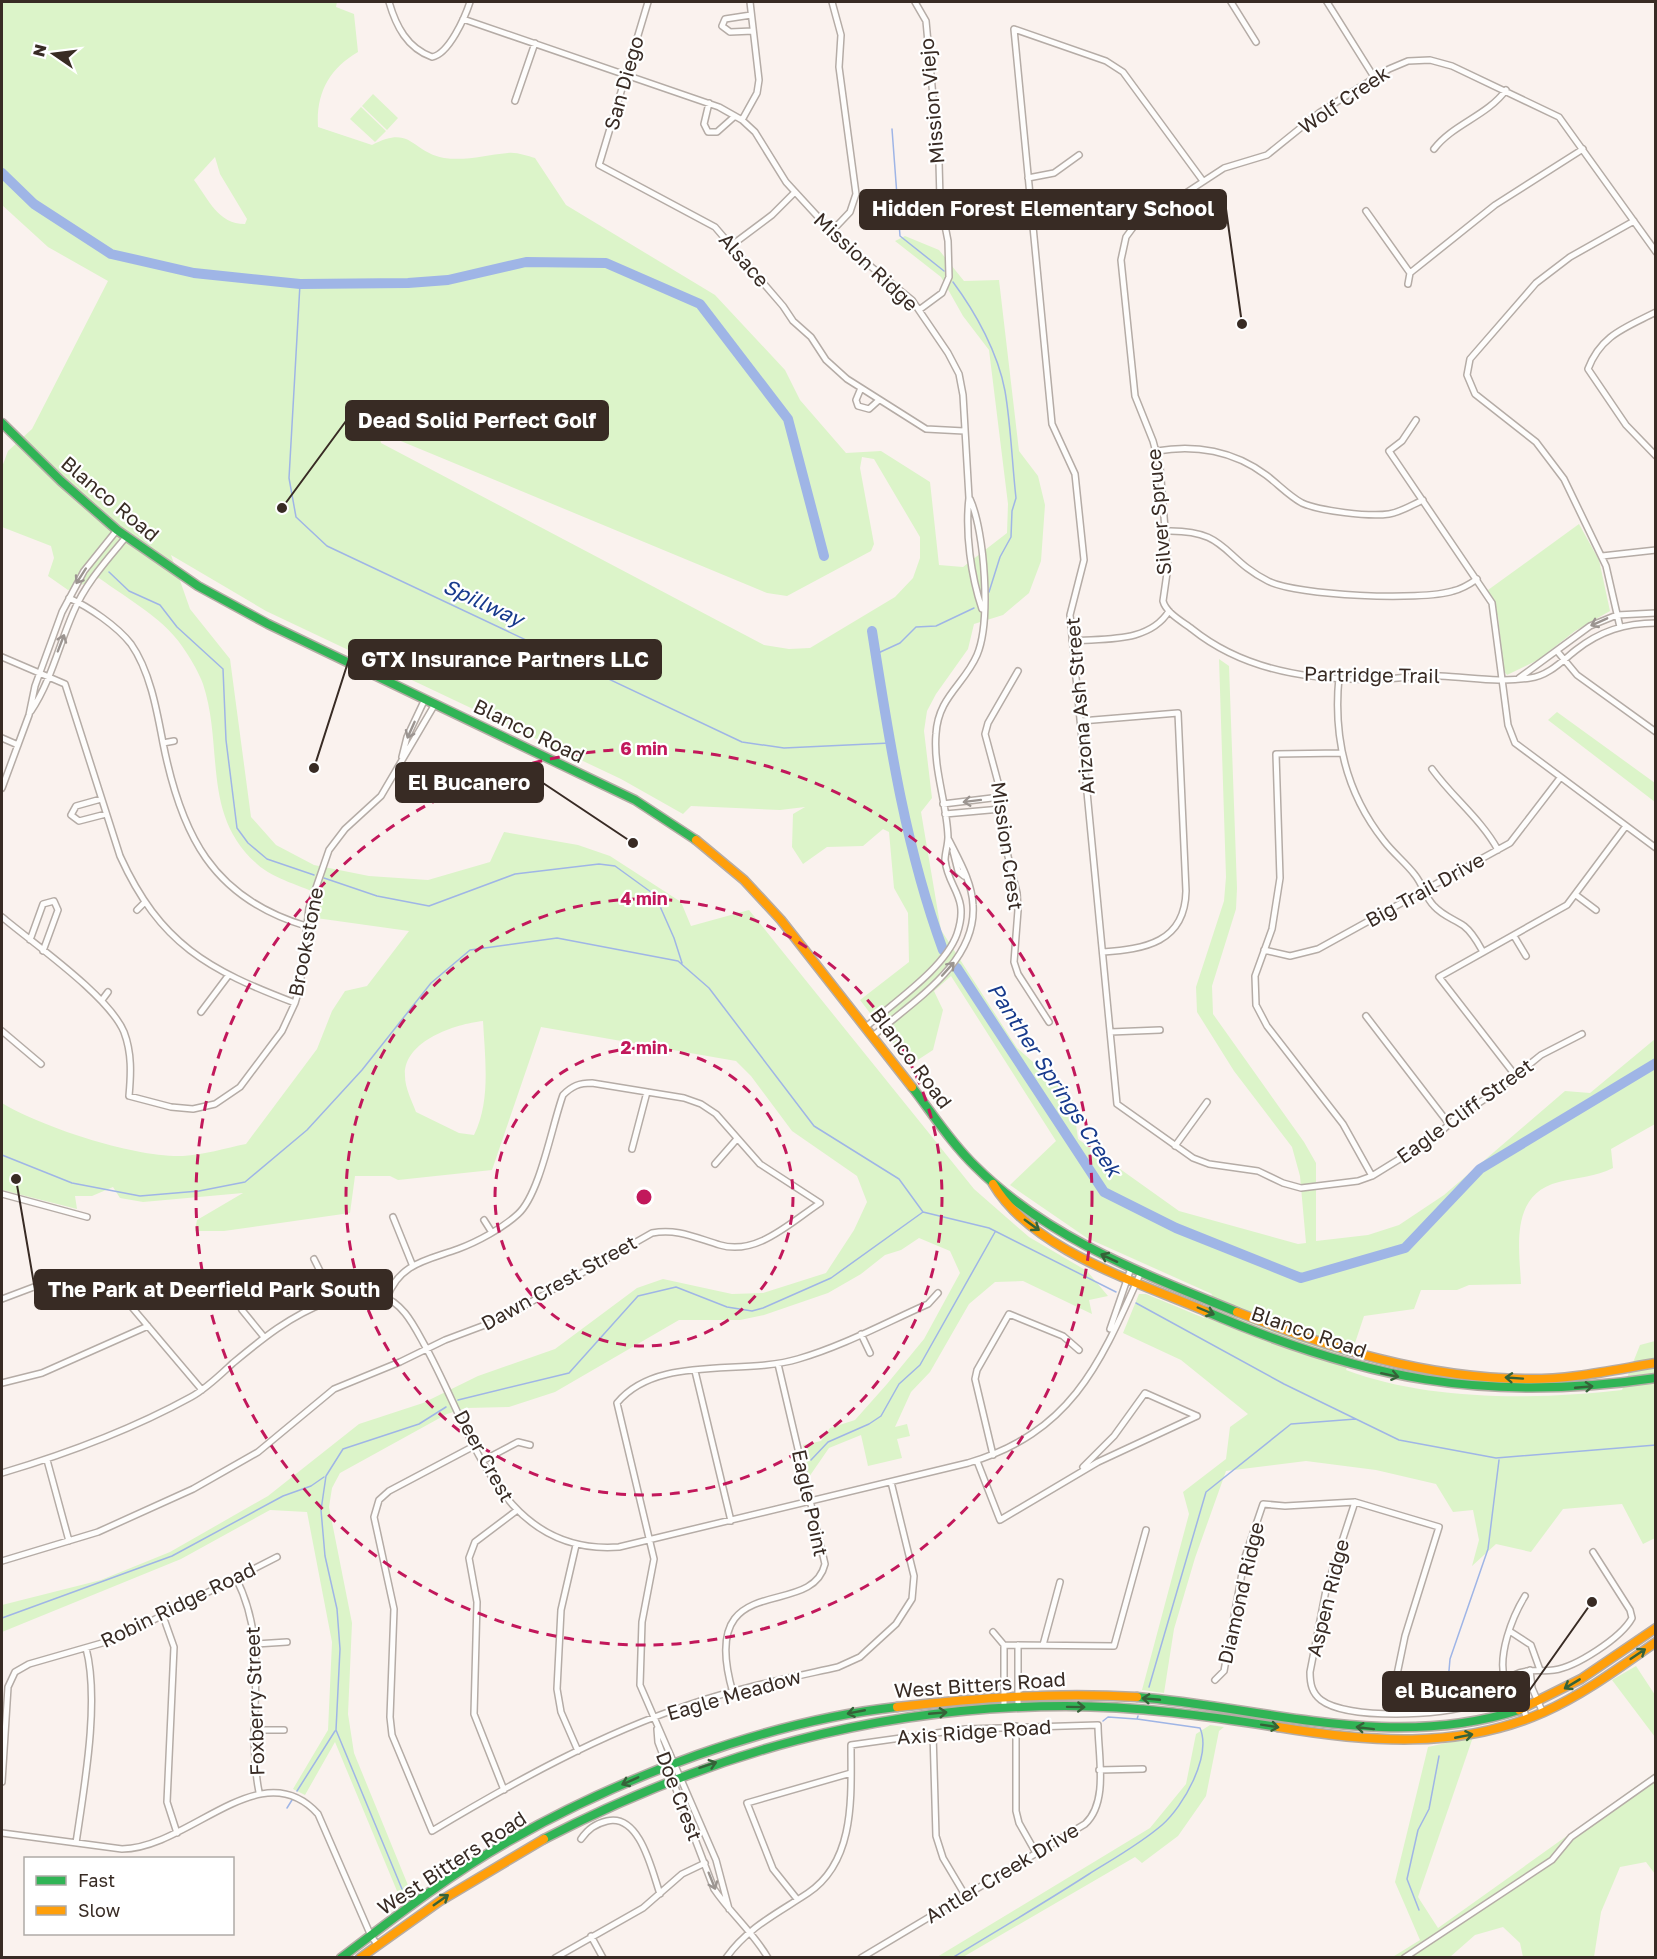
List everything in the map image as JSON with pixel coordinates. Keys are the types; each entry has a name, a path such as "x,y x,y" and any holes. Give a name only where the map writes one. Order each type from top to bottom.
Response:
{"main road":[{"name":"Blanco Road","path":"2,423 61,482 117,530 171,569 236,608 635,800 700,842 744,880 781,920 956,1143 993,1184 1085,1247 1265,1323 1335,1349 1367,1357 1451,1373 1526,1379 1581,1375 1656,1363"},
{"name":"Blanco Road","path":"993,1184 997,1196 1031,1225 1081,1257 1136,1282 1306,1351 1363,1368 1407,1378 1504,1390 1596,1386 1656,1378"},
{"path":"1363,1368 1367,1357"},
{"name":"West Bitters Road","path":"341,1958 501,1845 591,1798 671,1763 827,1717 895,1706 1004,1696 1093,1695 1184,1702 1360,1727 1424,1730 1484,1721 1538,1702 1578,1681 1656,1628"},
{"name":"West Bitters Road","path":"360,1958 377,1944 508,1856 597,1809 676,1775 830,1730 922,1714 1018,1707 1096,1707 1182,1714 1350,1738 1423,1742 1458,1738 1527,1720 1571,1700 1656,1642"},
{"path":"1182,1714 1184,1702"},
{"path":"1423,1742 1424,1730"}],"street":[{"path":"389,2 403,35 421,53 432,57 443,51 463,19 470,2"},
{"name":"San Diego","path":"599,165 648,2"},
{"path":"742,120 757,93 759,80 750,2"},
{"path":"831,232 850,212 856,194 839,67 841,35 832,2"},
{"name":"Mission Viejo","path":"915,2 926,21 939,162 940,200 948,241 949,278 942,293 919,309"},
{"path":"1231,2 1256,42"},
{"path":"1328,2 1374,77"},
{"path":"751,15 728,17 724,19 722,26 730,32 753,31"},
{"name":"Mission Ridge","path":"463,19 709,104 742,120 760,138 775,166 795,192 831,232 903,290 919,309 948,353 958,374 963,395 969,530 976,589 982,609"},
{"name":"Arizona Ash Street","path":"1117,1104 1072,641 1071,604 1082,577 1084,560 1075,474 1054,435 1052,424 1014,29 1106,61 1123,72 1203,181"},
{"path":"515,101 535,43"},
{"name":"Wolf Creek","path":"1126,237 1140,218 1175,200 1224,168 1267,155 1319,113 1374,77 1401,63 1430,60 1452,66 1559,117 1656,252"},
{"path":"1434,149 1442,139 1492,106 1506,90"},
{"path":"709,104 704,124 708,132 717,132 735,116"},
{"path":"1408,284 1410,273 1495,205 1583,149"},
{"path":"1028,178 1054,173 1079,155"},
{"name":"Alsace","path":"599,165 708,222 732,244 835,369 861,388 926,429 964,431"},
{"path":"732,244 772,215 795,192"},
{"path":"1366,211 1410,273"},
{"path":"1620,627 1602,556 1564,479 1552,460 1520,428 1475,394 1467,375 1470,358 1536,283 1570,257 1634,221"},
{"name":"Silver Spruce","path":"1126,237 1121,260 1132,378 1138,408 1157,451 1168,566 1163,601 1169,611"},
{"path":"1656,312 1609,337 1594,354 1588,369 1632,432 1656,456"},
{"path":"861,388 856,400 858,406 869,409 879,400"},
{"path":"1416,420 1402,441 1389,451 1492,603 1508,725 1515,743 1656,848"},
{"path":"1157,451 1185,448 1228,455 1254,467 1293,497 1314,508 1383,514 1399,511 1423,500"},
{"name":"Mission Ridge","path":"866,1027 914,985 951,948 961,918 960,900 945,859 948,839 936,752 937,725 946,699 969,671 982,641 983,567 980,529 969,498"},
{"path":"969,530 980,529"},
{"path":"29,715 40,672 69,598 84,571 117,530"},
{"path":"1165,531 1191,531 1209,536 1259,576 1293,589 1374,596 1442,593 1453,591 1477,579"},
{"path":"2,788 29,715 49,675 78,602 126,537"},
{"path":"1602,556 1656,549"},
{"path":"973,567 983,567"},
{"path":"69,598 78,602 124,636 136,653 159,716 163,743 188,827 216,873 228,886 254,905 306,926"},
{"path":"1072,641 1139,634 1157,626 1169,611"},
{"name":"Partridge Trail","path":"1169,611 1207,641 1239,659 1292,673 1377,680 1441,676 1503,681 1530,678 1544,673 1592,639 1620,627 1656,623"},
{"name":"Partridge Trail","path":"1519,678 1590,626 1617,615 1656,613"},
{"path":"1557,651 1577,675 1656,732"},
{"path":"2,657 49,675 65,684 120,856 144,903 187,949 228,976 295,1003"},
{"name":"Mission Crest","path":"1017,671 988,723 985,734 995,765 1003,836 1018,910 1014,962 1018,974 1049,1022"},
{"path":"1339,677 1337,713 1342,753 1351,784 1371,824 1415,874 1432,905 1443,915 1464,926 1473,934 1483,952"},
{"name":"Brookstone","path":"401,762 407,737 425,699"},
{"name":"Brookstone","path":"102,1000 116,1017 128,1043 131,1062 129,1096 186,1109 208,1106 228,1097 240,1087 278,1037 295,1003 300,986 306,926 314,892 329,850 345,829 381,796 435,704"},
{"path":"1081,721 1179,713 1186,891 1184,909 1176,925 1159,941 1137,949 1103,952"},
{"path":"2,738 18,744"},
{"path":"163,743 174,741"},
{"path":"1342,753 1276,754 1280,878 1276,912 1253,988 1260,1016 1343,1124 1372,1176"},
{"path":"1432,769 1457,801 1482,823 1498,850"},
{"name":"Big Trail Drive","path":"1264,950 1284,956 1307,954 1498,850 1518,834 1560,778"},
{"path":"943,804 1000,797"},
{"path":"101,799 76,806 71,815 79,821 106,814"},
{"path":"945,814 1001,809"},
{"path":"1515,1075 1439,977 1557,912 1576,895 1626,826"},
{"name":"Mission Ridge","path":"873,1036 950,967 968,938 973,922 973,903 965,877 958,871 953,848 948,839"},
{"path":"954,882 965,877"},
{"path":"1576,895 1596,910"},
{"path":"30,940 43,904 54,901 58,910 43,951"},
{"path":"137,910 144,903"},
{"path":"2,916 102,1000 108,992"},
{"path":"1514,936 1526,956"},
{"path":"201,1012 228,976"},
{"path":"914,985 921,994"},
{"path":"1366,1016 1449,1124"},
{"path":"1110,1032 1160,1029"},
{"path":"2,1031 41,1064"},
{"name":"Eagle Cliff Street","path":"1117,1104 1175,1146 1203,1163 1252,1169 1300,1188 1346,1184 1372,1176 1435,1137 1541,1055 1582,1034"},
{"name":"Dawn Crest Street","path":"2,1561 98,1532 194,1489 258,1452 334,1389 501,1320 652,1233 675,1231 723,1246 741,1247 772,1235 820,1203 760,1164 736,1140 716,1114 701,1104 592,1083 570,1088 563,1095 529,1200 518,1214 491,1231"},
{"path":"632,1149 647,1092"},
{"path":"1175,1146 1207,1102"},
{"path":"715,1164 736,1140"},
{"path":"2,1194 87,1217"},
{"path":"393,1217 412,1264"},
{"path":"2,1473 70,1453 202,1390 264,1337 293,1317 334,1299 359,1292 387,1298 395,1282 412,1264 461,1248 491,1231 484,1220"},
{"path":"314,1259 334,1299"},
{"name":"Deer Crest","path":"1107,1340 1131,1268"},
{"name":"Deer Crest","path":"387,1298 399,1305 407,1314 502,1494 516,1511 542,1532 576,1545 606,1548 731,1521 976,1461 1026,1439 1059,1414 1086,1383 1141,1272"},
{"path":"2,1299 63,1276 87,1273 102,1278 111,1284 202,1390"},
{"path":"226,1275 242,1310 264,1337"},
{"path":"731,1521 695,1371 778,1364 824,1350 928,1304 938,1293"},
{"path":"993,1455 975,1379 977,1370 1009,1314 1063,1336 1078,1350"},
{"path":"2,1383 42,1373 148,1326"},
{"path":"861,1334 870,1353"},
{"name":"Eagle Point","path":"733,1693 724,1657 726,1639 733,1623 749,1606 759,1600 809,1587 823,1572 824,1555 778,1364"},
{"name":"Doe Crest","path":"695,1371 649,1378 628,1389 617,1403 650,1540 654,1571 642,1622 640,1673 644,1696 676,1775 716,1860 729,1909"},
{"path":"976,1461 1000,1520 1072,1476 1126,1448 1197,1416 1145,1393 1114,1436 1072,1476"},
{"path":"484,1460 518,1442 530,1445"},
{"name":"Eagle Meadow","path":"476,1445 389,1491 378,1500 374,1517 394,1609 390,1717 392,1735 432,1831 578,1751 654,1719 691,1704 849,1663 860,1657 904,1615 912,1599 915,1576 891,1482"},
{"path":"46,1460 69,1541"},
{"path":"1354,1502 1439,1527 1405,1635 1389,1713 1448,1712 1487,1698 1508,1679 1530,1671 1556,1670 1578,1662 1621,1632 1632,1618 1630,1610 1593,1552"},
{"name":"Diamond Ridge","path":"1215,1680 1224,1671 1245,1557 1263,1504 1285,1506 1354,1502"},
{"name":"Aspen Ridge","path":"1354,1502 1322,1605 1310,1683 1314,1694 1331,1705 1389,1713"},
{"path":"504,1790 474,1714 477,1602 469,1558 475,1542 516,1511"},
{"path":"1004,1645 1114,1646 1146,1530"},
{"path":"576,1545 561,1610 557,1689 561,1712 578,1751"},
{"name":"Robin Ridge Road","path":"2,1782 10,1679 15,1672 29,1664 116,1639 277,1557"},
{"name":"Foxberry Street","path":"236,1578 250,1610 256,1644 254,1766 260,1792"},
{"path":"1043,1645 1060,1582"},
{"path":"1525,1596 1502,1662 1508,1679 1521,1690 1527,1720"},
{"path":"163,1616 174,1647 166,1802 177,1833"},
{"path":"993,1632 1004,1645 1004,1708"},
{"path":"1511,1632 1531,1645 1540,1670"},
{"path":"256,1644 287,1642"},
{"path":"1018,1645 1018,1707"},
{"path":"76,1843 88,1741 90,1668 86,1648"},
{"path":"1004,1668 1018,1668"},
{"path":"1530,1671 1532,1688 1543,1713"},
{"path":"1521,1690 1525,1687 1532,1688"},
{"name":"Axis Ridge Road","path":"851,1773 851,1745 933,1733 1016,1726 1098,1725"},
{"name":"Antler Creek Drive","path":"861,1958 1085,1824 1094,1816 1099,1799 1098,1725"},
{"path":"1016,1726 1016,1811 1019,1823 1036,1853"},
{"path":"254,1730 284,1730"},
{"path":"933,1733 936,1836 943,1858 965,1895"},
{"name":"Doe Crest","path":"671,1763 714,1890 750,1930 768,1958"},
{"path":"1098,1770 1143,1769"},
{"path":"726,1958 750,1930 797,1899 821,1881 843,1843 850,1822 851,1773 747,1803 773,1869 797,1899"},
{"path":"1404,1958 1552,1860 1571,1837 1656,1777"},
{"path":"2,1833 131,1849 157,1844 260,1792 290,1793 306,1801 318,1814 371,1936 377,1944"},
{"path":"581,1839 589,1828 600,1822 611,1820 628,1824 639,1838 660,1894"},
{"path":"555,1958 643,1908 682,1874 705,1863"},
{"path":"591,1936 603,1958"}],"green space":[{"path":"2,2 337,2 336,7 354,14 358,52 339,66 326,83 319,103 318,127 372,145 385,139 404,138 433,155 444,158 469,158 511,153 535,158 566,205 715,295 785,370 800,400 846,453 881,451 930,482 939,565 963,567 1007,533 1008,504 989,350 963,316 941,277 895,241 905,236 939,250 964,281 999,280 1019,451 1038,476 1045,505 1041,561 1029,593 1003,615 974,624 968,649 936,694 927,711 924,731 932,798 921,812 941,930 1017,1048 1072,1096 1078,1139 1179,1211 1298,1244 1306,1243 1300,1176 1292,1147 1234,1071 1197,1012 1196,987 1224,901 1226,877 1219,659 1229,666 1237,888 1236,909 1212,986 1213,1014 1304,1142 1316,1163 1316,1241 1368,1235 1399,1225 1444,1195 1565,1091 1590,1093 1655,1039 1655,1124 1611,1149 1613,1168 1559,1182 1543,1188 1532,1198 1525,1210 1519,1238 1521,1284 1469,1285 1457,1290 1421,1290 1414,1309 1364,1316 1346,1370 1412,1388 1447,1393 1518,1396 1622,1390 1640,1345 1655,1341 1655,1538 1643,1544 1622,1504 1563,1509 1531,1552 1496,1544 1472,1566 1479,1540 1473,1510 1453,1512 1436,1484 1376,1470 1306,1461 1226,1471 1195,1558 1174,1629 1164,1693 1142,1690 1189,1514 1183,1492 1226,1459 1230,1427 1248,1414 1181,1360 1123,1333 1139,1294 1146,1294 1204,1318 1212,1294 1087,1238 1010,1185 1056,1141 951,976 934,991 943,1010 933,1050 910,1065 860,1000 909,962 908,913 894,888 889,832 883,829 863,846 827,847 803,864 792,847 793,814 805,807 780,810 691,806 683,814 621,779 266,611 171,555 190,609 230,659 251,817 276,845 314,865 369,876 428,880 490,862 504,832 578,845 610,856 681,902 691,926 749,910 974,1189 1029,1237 1087,1271 1108,1296 1089,1300 1092,1314 1023,1281 995,1282 969,1304 930,1372 911,1392 895,1427 907,1424 910,1436 897,1439 902,1458 868,1466 861,1435 829,1448 809,1477 803,1445 821,1441 830,1428 855,1420 924,1339 960,1273 950,1251 919,1238 901,1250 885,1255 861,1274 828,1293 764,1315 740,1320 679,1320 555,1392 509,1407 466,1408 447,1414 340,1473 332,1488 329,1507 352,1623 348,1714 354,1753 412,1895 402,1903 335,1742 305,1795 293,1789 328,1730 332,1642 307,1512 270,1510 181,1559 2,1632 2,1605 101,1580 170,1552 268,1496 359,1424 423,1403 478,1376 555,1349 637,1288 663,1279 732,1294 763,1293 826,1273 854,1230 867,1202 857,1176 792,1131 751,1076 736,1061 541,1027 492,1170 398,1180 390,1176 355,1176 350,1213 224,1231 195,1231 197,1220 243,1193 143,1202 120,1198 113,1187 92,1196 75,1196 77,1209 2,1190 2,1103 64,1131 140,1152 183,1156 246,1144 317,1049 332,1011 345,991 367,986 409,931 316,918 322,896 280,878 257,864 239,845 228,824 221,802 209,708 203,684 193,663 178,641 147,611 99,578 68,590 48,576 54,558 51,546 2,527 2,467 8,451 32,429 108,281 48,247 2,205","holes":["215,157 220,174 247,219 245,224 228,220 215,210 194,180","379,432 767,593 787,596 871,551 874,544 860,468 862,457 874,459 920,537 920,558 913,578 895,597 810,648 789,649 764,645 381,443","483,1021 486,1064 483,1108 474,1135 459,1133 416,1112 405,1081 407,1064 412,1053 421,1044 445,1030"]},
{"path":"373,94 398,118 387,130 362,106"},
{"path":"361,107 386,131 375,142 350,119"},
{"path":"1579,524 1599,560 1610,611 1575,631 1538,660 1507,675 1504,671 1498,617 1488,590"},
{"path":"1557,712 1655,783 1655,802 1548,720"},
{"path":"1636,1666 1655,1695 1655,1737 1612,1680"},
{"path":"1210,1725 1224,1727 1219,1731 1206,1796 1178,1836 1142,1863 1135,1857 963,1957 937,1957 1150,1828 1186,1784 1196,1734"},
{"path":"1473,1737 1418,1897 1438,1928 1655,1773 1655,1874 1646,1862 1620,1867 1601,1912 1594,1957 1523,1957 1520,1943 1503,1927 1475,1935 1450,1957 1391,1958 1420,1940 1395,1882 1428,1747"}],"waterway":[{"path":"892,129 900,236 944,271"},
{"name":"Panther Springs Creek","path":"2,173 34,204 111,254 194,273 300,284 408,283 448,280 526,262 606,263 700,304 788,419 824,556"},
{"path":"953,282 978,320 992,348 1002,377 1009,418 1016,498 1012,511 1011,537 1000,557 989,592"},
{"name":"Spillway","path":"300,284 289,478 296,517 327,546 742,742 784,748 890,743"},
{"path":"109,572 129,591 160,605 177,627 223,669 226,740 237,828 248,843 267,859 314,875"},
{"path":"876,654 900,643 916,627 936,626 974,608"},
{"name":"Panther Springs Creek","path":"872,631 908,832 943,950"},
{"path":"324,878 377,896 429,906 515,874 599,864 615,866 655,895 682,963"},
{"path":"2,1155 72,1183 140,1196 199,1191 245,1182 307,1130 362,1070 431,983 470,950 557,938 678,961 709,988 814,1126 899,1179 923,1212 989,1228 1116,1292"},
{"name":"Panther Springs Creek","path":"957,968 1104,1192 1176,1228 1301,1278 1405,1248 1480,1169 1656,1063"},
{"path":"458,1400 569,1373 638,1296 676,1287 727,1307 752,1311 763,1308 831,1278 923,1212"},
{"path":"811,1460 828,1442 869,1424 881,1416 899,1384 920,1365 995,1232"},
{"path":"1136,1303 1284,1384 1399,1440 1496,1458 1656,1445"},
{"path":"402,1889 336,1730 340,1649 337,1609 325,1556 321,1510 326,1476 343,1449 419,1424 446,1407"},
{"path":"1149,1687 1206,1492 1291,1424 1356,1419"},
{"path":"1447,1694 1450,1659 1488,1549 1499,1460"},
{"path":"2,1618 172,1556 283,1496 311,1486 324,1477"},
{"path":"952,1958 1136,1845 1170,1817 1186,1794 1199,1766 1203,1739 1200,1728 1137,1719 1138,1716"},
{"path":"1103,1721 1108,1717 1136,1719"},
{"path":"297,1791 335,1731"},
{"path":"1419,1910 1407,1879 1418,1830 1429,1809 1439,1756"},
{"path":"287,1808 292,1800"}],"traffic: fast":[{"path":"2,423 61,481 117,530 198,586 268,624 635,800 696,840"},
{"path":"912,1087 966,1157 1003,1192 1034,1214 1098,1252 1237,1312"},
{"path":"1205,1311 1318,1354 1372,1369 1425,1379 1479,1386 1535,1388 1594,1385 1656,1378"},
{"path":"1137,1697 1328,1723 1376,1727 1423,1727 1471,1722 1519,1710"},
{"path":"544,1839 669,1782 733,1759 797,1740 862,1725 996,1708 1093,1706 1172,1712 1278,1727"},
{"path":"341,1958 423,1897 487,1854 553,1817 599,1795 697,1755 747,1739 848,1714 897,1707"}],"traffic: slow":[{"path":"696,840 744,880 781,920 912,1087"},
{"path":"993,1184 1011,1207 1033,1228 1059,1246 1118,1275 1205,1311"},
{"path":"1237,1312 1342,1349 1414,1367 1451,1373 1541,1379 1591,1374 1656,1363"},
{"path":"1519,1710 1581,1679 1656,1628"},
{"path":"1278,1727 1379,1739 1446,1737 1479,1732 1512,1724 1559,1705 1601,1680 1656,1642"},
{"path":"897,1707 1017,1697 1077,1695 1137,1697"},
{"path":"360,1958 440,1901 544,1839"}],"place":[{"name":"Hidden Forest Elementary School","path":"1242,324"},
{"name":"Dead Solid Perfect Golf","path":"282,508"},
{"name":"GTX Insurance Partners LLC","path":"314,768"},
{"name":"El Bucanero","path":"633,843"},
{"name":"The Park at Deerfield Park South","path":"16,1179"},
{"name":"el Bucanero","path":"1592,1602"}]}
